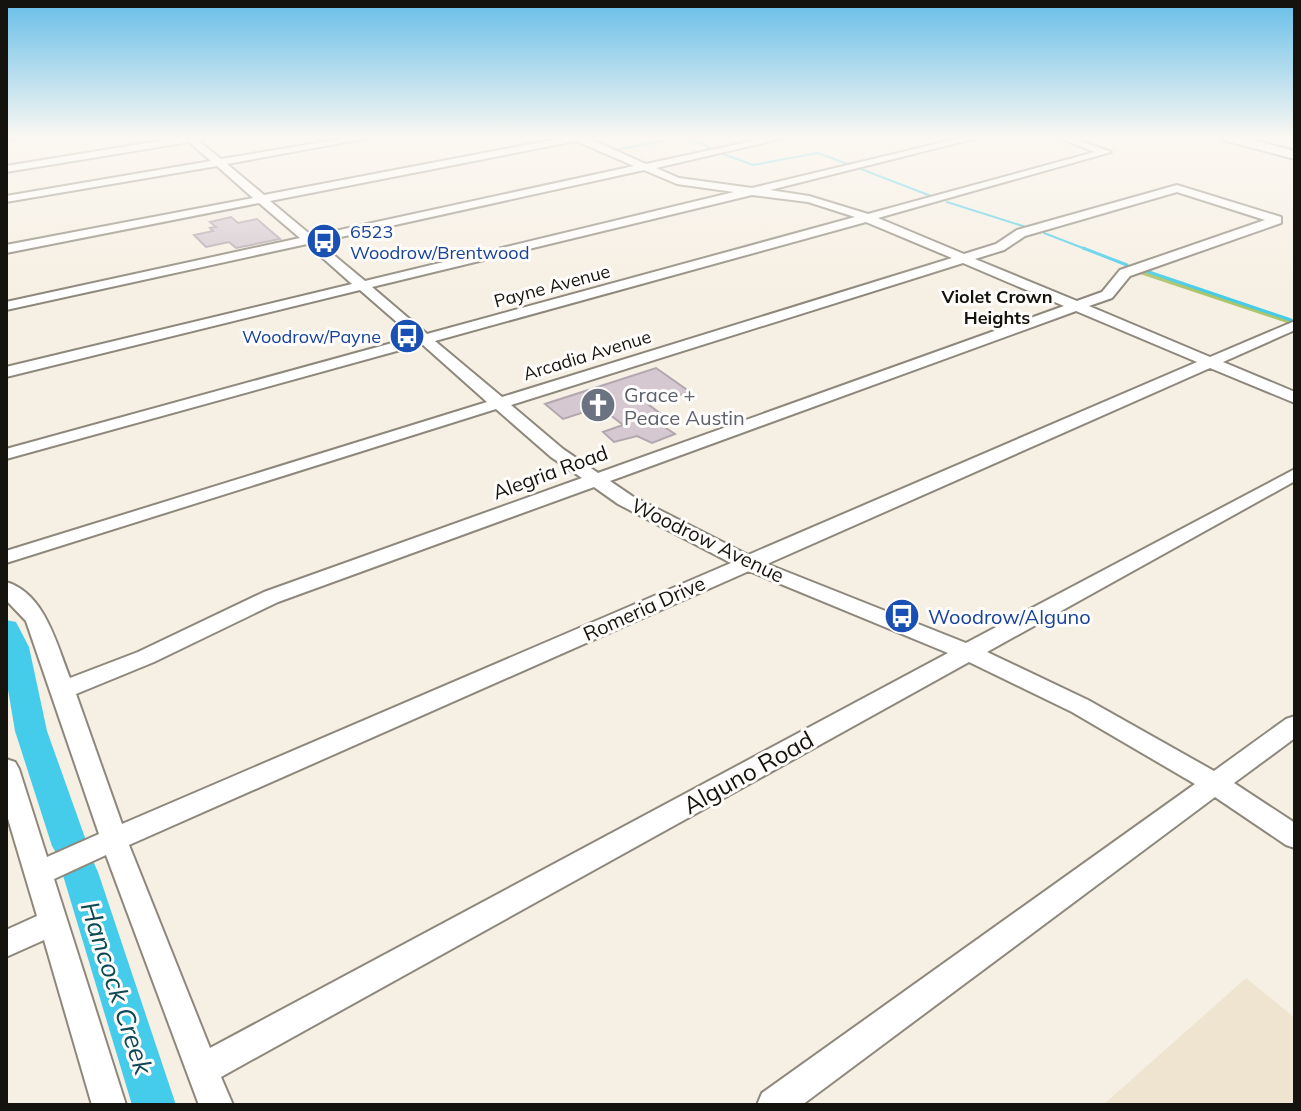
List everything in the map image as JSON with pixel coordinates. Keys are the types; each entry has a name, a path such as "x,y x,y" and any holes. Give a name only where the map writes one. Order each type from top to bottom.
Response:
{"street":[{"path":"6,199 66,189"},
{"name":"Woodrow Avenue","path":"249,189 499,403 594,480 662,521 747,563 968,652 1080,706 1214,783 1295,837"},
{"path":"6,249 313,189"},
{"path":"6,306 546,189"},
{"path":"728,189 818,201 870,218 1295,398"},
{"path":"6,372 764,189"},
{"name":"Payne Avenue","path":"6,454 974,189"},
{"name":"Arcadia Avenue","path":"6,557 1000,247 1021,233 1174,189"},
{"name":"Alegria Road","path":"63,690 146,657 271,597 1107,295 1125,273 1277,220 1180,189"},
{"name":"Romeria Drive","path":"38,873 1295,325"},
{"name":"Alguno Road","path":"202,1070 1295,474"},
{"path":"6,589 24,604 36,620 114,840 216,1105"},
{"path":"774,1105 1295,725"},
{"path":"6,769 109,1105"},
{"path":"6,944 53,922"}],"shaded area":[{"path":"1246,978 1295,1018 1295,1105 1103,1105"}],"green space":[{"path":"1148,270 1294,320 1287,323 1137,273"}],"building":[{"path":"231,217 238,223 257,219 280,239 236,248 229,242 206,247 194,235 213,231 210,228 216,227 210,222"},
{"name":"Grace + Peace Austin","path":"656,368 690,392 649,405 672,422 663,426 675,434 652,443 637,436 614,442 603,432 623,425 600,407 563,419 545,404"}],"waterway":[{"path":"912,189 931,196"},
{"path":"947,202 1026,227"},
{"path":"1044,233 1088,250"},
{"path":"1083,248 1127,265"},
{"path":"1146,271 1291,320"},
{"name":"Hancock Creek","path":"6,629 15,647 31,731 70,846"},
{"path":"19,732 31,731"},
{"name":"Hancock Creek","path":"80,872 154,1105"}],"place":[{"name":"6523 Woodrow/Brentwood","path":"324,241"},
{"name":"Woodrow/Payne","path":"407,336"},
{"name":"Grace + Peace Austin","path":"598,405"},
{"name":"Woodrow/Alguno","path":"902,616"}],"district":[{"name":"Violet Crown Heights","path":"997,306"}]}
